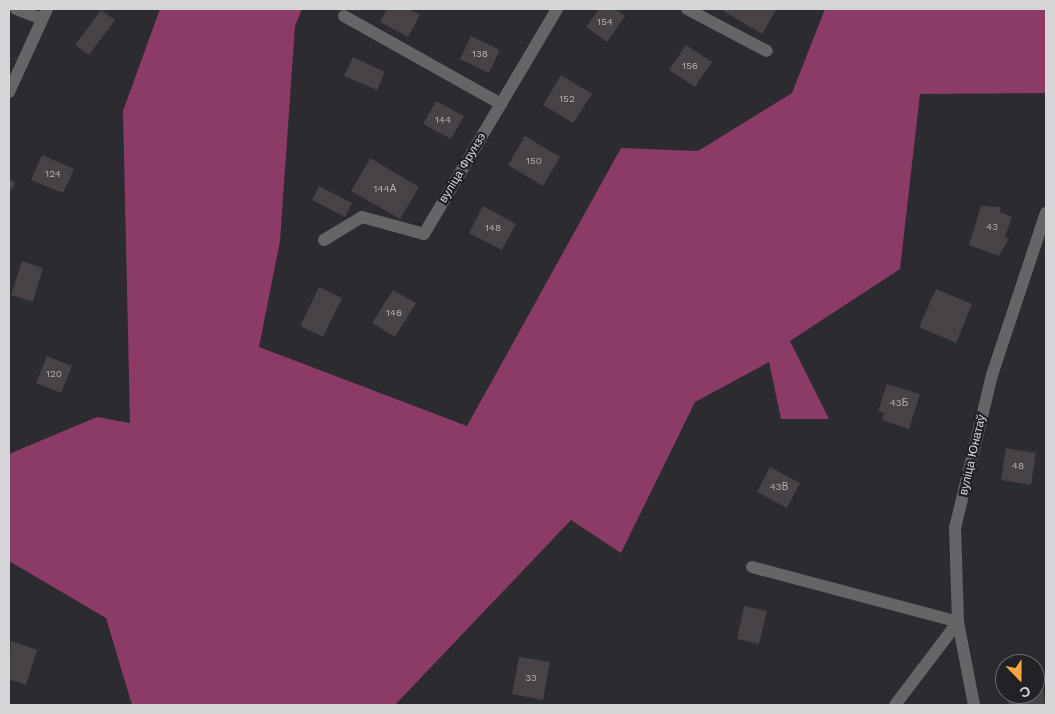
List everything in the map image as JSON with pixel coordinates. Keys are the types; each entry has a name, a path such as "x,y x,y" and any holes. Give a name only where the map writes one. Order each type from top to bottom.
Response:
{"street":[{"path":"9,92 43,13 16,9"},
{"name":"вуліца Фрунзэ","path":"324,240 362,217 424,234 557,9"},
{"path":"687,9 767,51"},
{"path":"344,16 501,104"},
{"name":"вуліца Юнатаў","path":"974,705 958,622 955,528 992,375 1046,213"},
{"path":"752,567 958,622 895,705"}],"shaded area":[{"path":"160,9 302,9 295,26 280,241 259,347 467,426 621,148 698,151 792,93 825,9 1046,9 1046,93 920,94 900,269 790,341 829,419 781,419 769,362 695,402 621,553 571,520 395,705 132,705 106,618 9,561 9,454 97,417 130,423 123,111"}],"building":[{"path":"387,9 409,9 420,15 408,37 380,22"},
{"path":"599,9 614,9 625,16 607,42 586,27"},
{"path":"720,9 773,9 776,10 762,34"},
{"path":"101,10 115,20 89,55 75,45"},
{"path":"471,36 500,50 489,73 460,59"},
{"path":"686,45 712,62 695,87 669,70"},
{"path":"353,57 385,72 377,90 344,76"},
{"path":"561,75 592,94 573,123 543,105"},
{"path":"436,101 464,116 451,139 423,124"},
{"path":"525,136 560,157 543,186 508,165"},
{"path":"42,155 74,169 63,193 31,180"},
{"path":"370,158 419,187 400,219 351,191"},
{"path":"9,179 15,182 12,190 9,188"},
{"path":"319,186 352,203 345,217 312,200"},
{"path":"483,206 516,224 502,250 469,233"},
{"path":"981,206 1000,207 1000,212 1012,217 1005,237 1009,239 999,256 969,245"},
{"path":"22,261 43,268 33,302 11,295"},
{"path":"319,287 342,298 323,337 300,326"},
{"path":"936,289 972,304 956,343 919,327"},
{"path":"393,290 416,303 395,337 372,323"},
{"path":"47,356 72,366 61,393 36,383"},
{"path":"887,384 920,394 909,429 882,420 884,413 878,411"},
{"path":"1006,448 1036,453 1031,485 1001,480"},
{"path":"770,467 800,483 787,508 757,492"},
{"path":"744,606 767,611 759,644 737,639"},
{"path":"11,641 37,650 26,685 9,679"},
{"path":"519,657 550,662 543,700 512,694"},
{"path":"1045,704 1045,705 1008,705"}]}
